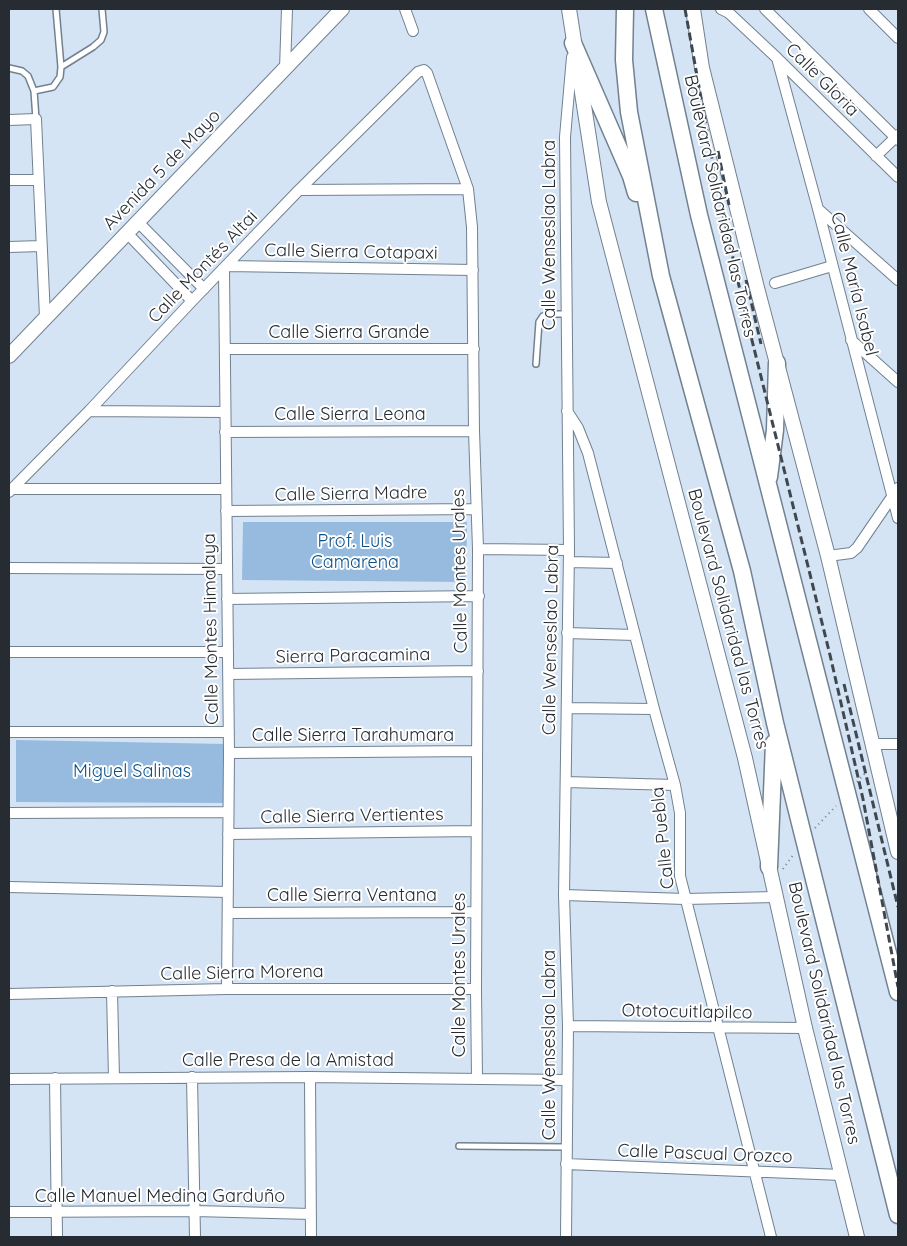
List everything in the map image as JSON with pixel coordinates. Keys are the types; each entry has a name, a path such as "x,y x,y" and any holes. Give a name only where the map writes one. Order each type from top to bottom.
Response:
{"highway":[{"name":"Boulevard Solidaridad las Torres","path":"625,9 624,60 629,112 661,276 742,571 775,723 898,1215"},
{"name":"Boulevard Solidaridad las Torres","path":"654,9 699,215 898,992"},
{"path":"574,43 631,176 647,236 661,276"},
{"path":"768,487 775,430 777,363"},
{"path":"769,867 775,723"},
{"path":"882,924 898,962"}],"main road":[{"name":"Avenida 5 de Mayo","path":"11,350 127,234 342,9"},
{"name":"Boulevard Solidaridad las Torres","path":"569,9 599,202 744,758 805,1028 857,1237"},
{"name":"Boulevard Solidaridad las Torres","path":"692,9 702,68 828,556 898,852"}],"street":[{"path":"285,70 287,9"},
{"path":"405,9 413,31"},
{"name":"Calle Gloria","path":"721,9 729,13 898,177"},
{"name":"Calle Gloria","path":"764,9 897,137"},
{"path":"869,9 898,38"},
{"name":"Calle Wenseslao Labra","path":"566,1237 568,1026 564,895 569,550 565,137 574,43"},
{"name":"Calle María Isabel","path":"776,58 818,209 851,340 895,492 898,518"},
{"name":"Calle Montes Urales","path":"424,70 468,189 472,227 474,431 478,549 477,1079"},
{"name":"Calle Montés Altai","path":"10,490 89,411 299,190 418,72 424,70"},
{"path":"9,120 36,119 45,317"},
{"path":"876,156 897,137"},
{"path":"9,180 38,180"},
{"path":"299,190 468,189"},
{"path":"818,209 898,280"},
{"path":"138,222 204,289"},
{"path":"127,234 192,301"},
{"path":"9,247 41,246"},
{"path":"775,283 832,266"},
{"name":"Calle Sierra Cotapaxi","path":"226,268 473,270"},
{"name":"Calle Montes Himalaya","path":"226,268 224,349 229,732 227,989"},
{"path":"851,340 898,382"},
{"name":"Calle Sierra Grande","path":"224,349 474,349"},
{"name":"Calle Puebla","path":"567,410 578,428 588,453 654,709 676,785 680,813 680,876 770,1237"},
{"path":"89,411 225,412"},
{"name":"Calle Sierra Leona","path":"226,432 474,431"},
{"path":"10,490 226,489"},
{"path":"828,556 851,552 857,548 895,492"},
{"name":"Calle Sierra Madre","path":"226,511 476,509"},
{"path":"478,549 569,550"},
{"path":"569,562 617,562"},
{"path":"9,568 226,569"},
{"path":"227,600 478,596"},
{"path":"567,633 635,635"},
{"path":"9,652 228,652"},
{"name":"Sierra Paracamina","path":"228,674 478,671"},
{"path":"567,708 654,709"},
{"name":"Calle Sierra Tarahumara","path":"9,732 229,732"},
{"path":"873,744 898,744"},
{"name":"Calle Sierra Tarahumara","path":"229,753 477,751"},
{"path":"566,782 676,785"},
{"path":"9,813 228,812"},
{"name":"Calle Sierra Vertientes","path":"228,834 476,831"},
{"path":"9,887 228,892"},
{"path":"564,895 686,899 774,890"},
{"name":"Calle Sierra Ventana","path":"228,913 476,912"},
{"name":"Calle Sierra Morena","path":"9,994 227,989 476,989"},
{"path":"112,991 114,1078"},
{"name":"Ototocuitlapilco","path":"568,1026 717,1029 805,1028"},
{"path":"192,1077 195,1237"},
{"path":"310,1077 311,1237"},
{"name":"Calle Presa de la Amistad","path":"9,1079 310,1077 567,1080"},
{"path":"55,1078 57,1237"},
{"name":"Calle Pascual Orozco","path":"566,1164 842,1175"},
{"name":"Calle Manuel Medina Garduño","path":"9,1212 195,1211 311,1214"}],"lane":[{"path":"34,91 53,87 60,77 61,67 56,9"},
{"path":"61,67 100,40 104,32 102,9"},
{"path":"9,68 22,71 28,76 34,91 36,119"},
{"path":"536,364 539,322 543,316 566,314"},
{"path":"459,1146 566,1147"}],"path":[{"path":"774,890 804,839 876,760"}],"green space":[{"name":"Prof. Luis Camarena","path":"243,522 467,522 466,582 242,580"},
{"name":"Miguel Salinas","path":"16,740 226,744 226,803 16,802"}],"railway":[{"path":"685,9 716,181 743,304 830,655 863,799 898,987"},
{"path":"718,151 729,205"},
{"path":"746,280 761,344"},
{"path":"844,684 898,907"}]}
